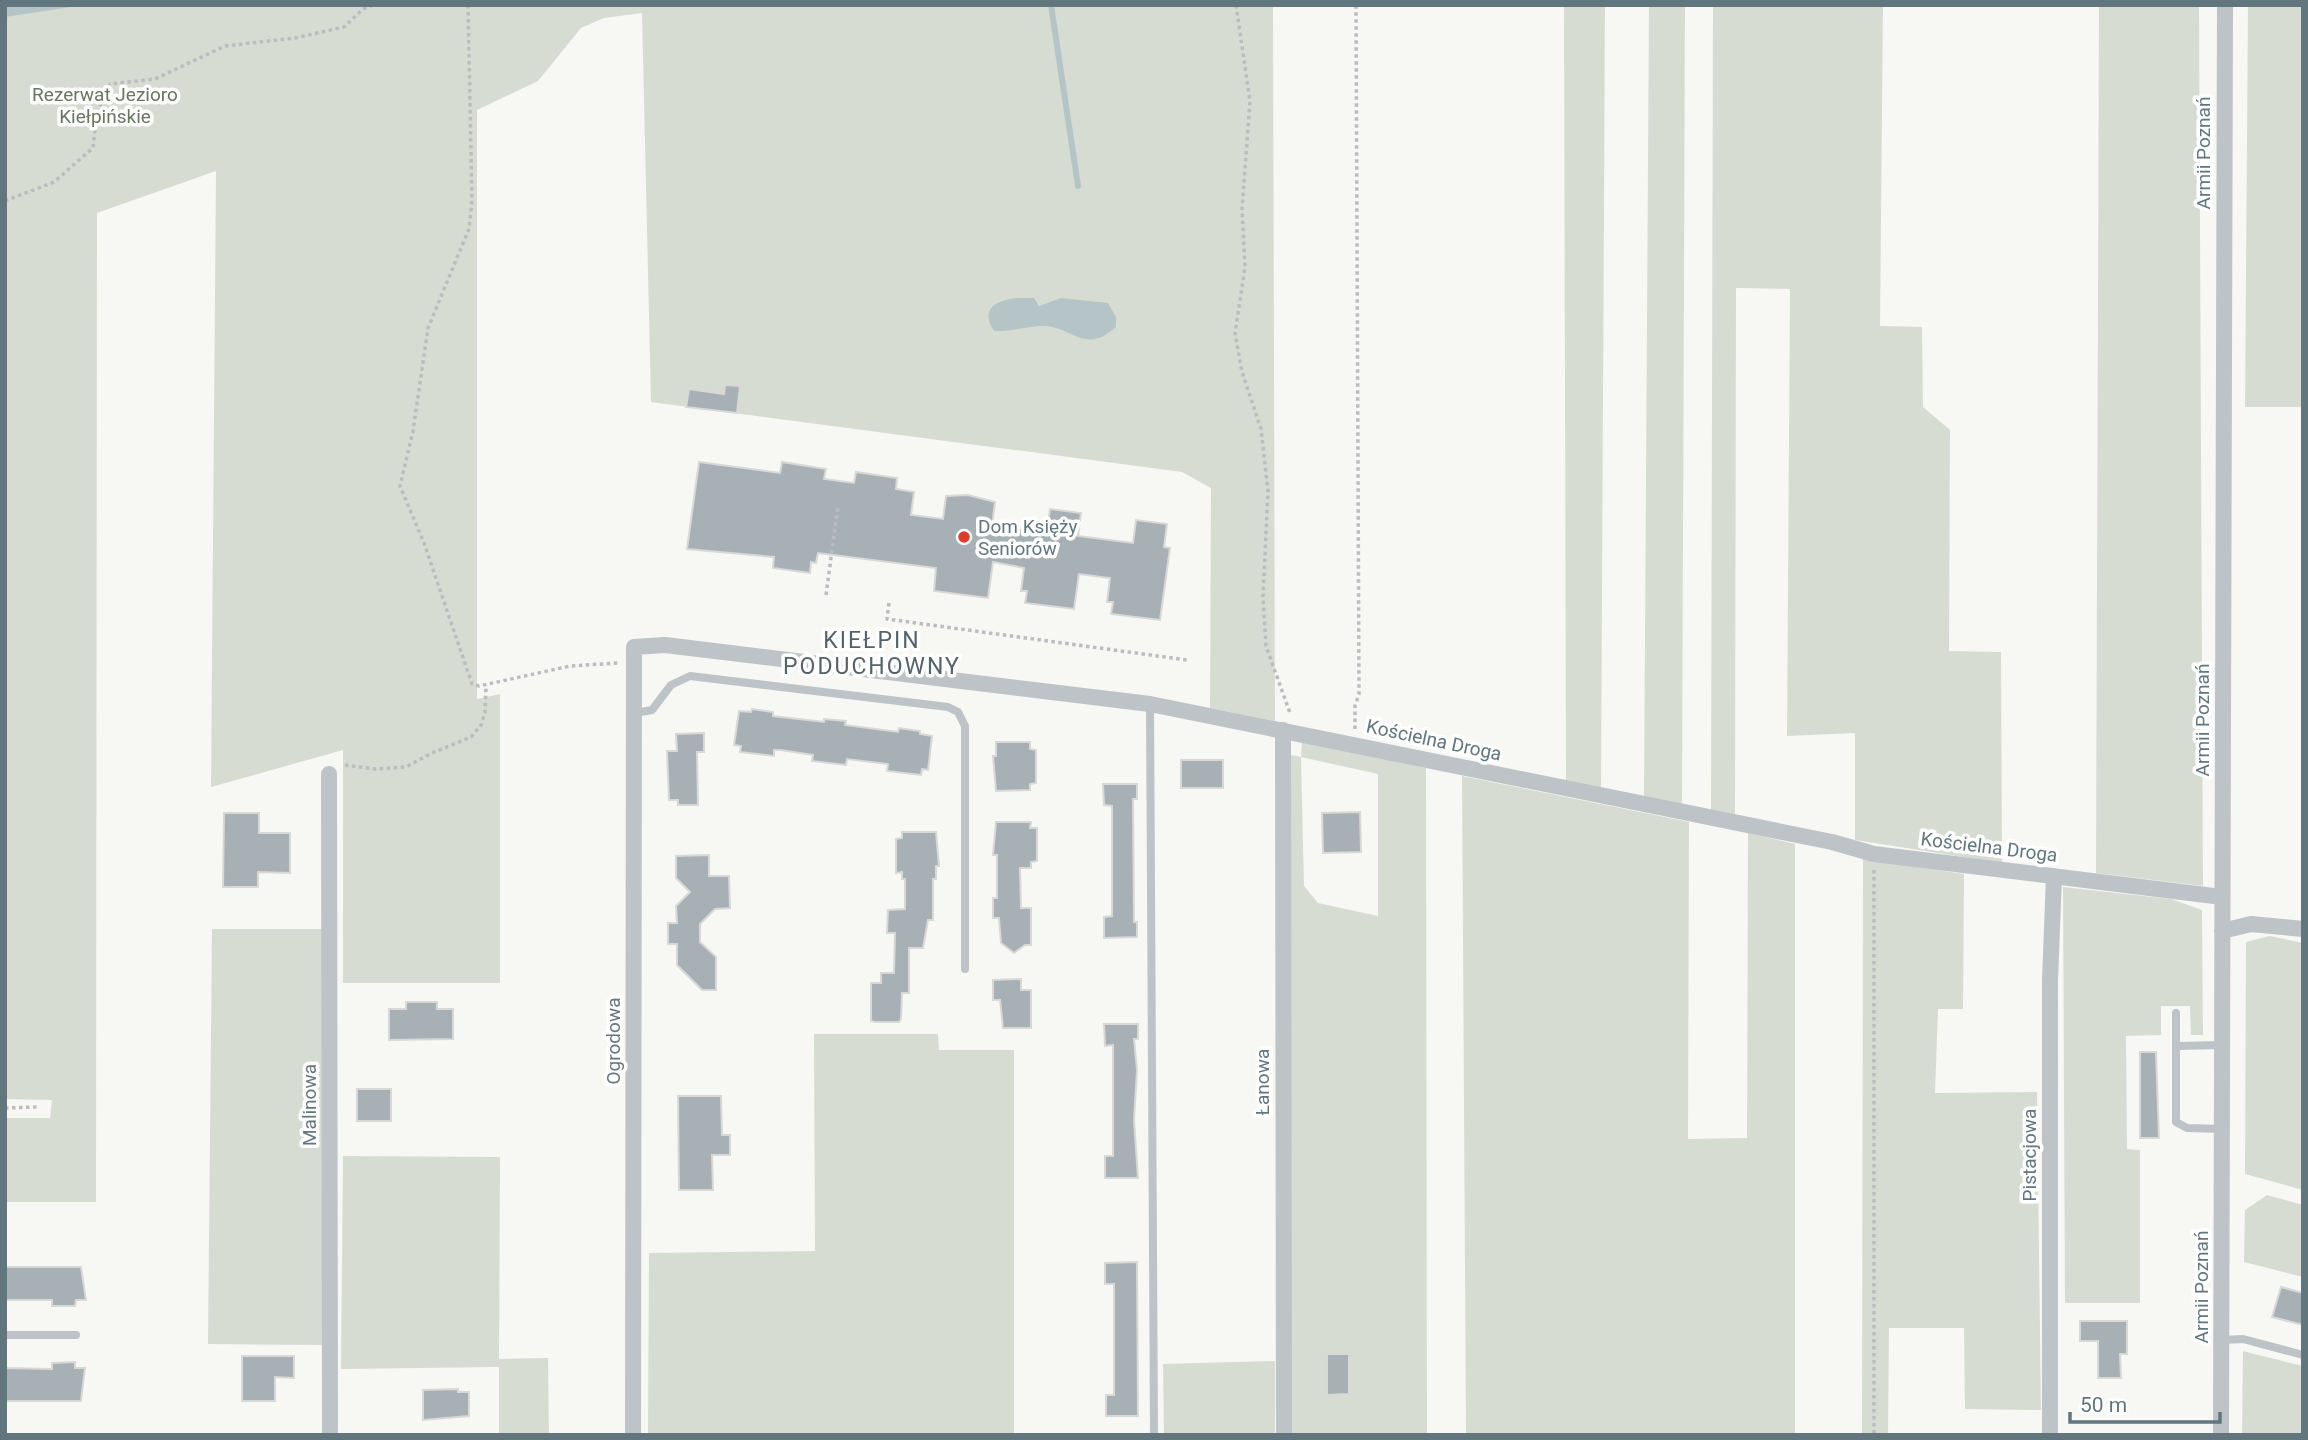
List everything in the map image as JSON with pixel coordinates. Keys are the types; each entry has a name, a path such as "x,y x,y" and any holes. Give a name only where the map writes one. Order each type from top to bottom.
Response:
{"street":[{"name":"Armii Poznań","path":"2221,1435 2225,5"},
{"name":"Kościelna Droga","path":"635,647 666,645 1150,704 1832,842 1874,854 2222,897"},
{"name":"Ogrodowa","path":"633,1435 635,647"},
{"name":"Łanowa","path":"1284,1435 1289,731"},
{"name":"Malinowa","path":"329,774 330,1435"},
{"name":"Pistacjowa","path":"2050,1435 2050,980 2054,876"},
{"path":"2222,931 2251,924 2303,929"}],"lane":[{"path":"635,713 652,710 671,685 690,676 948,708 958,712 965,726 965,970"},
{"path":"1150,704 1154,1435"},
{"path":"2176,1013 2176,1122 2186,1128 2221,1129"},
{"path":"2176,1046 2222,1045"},
{"path":"5,1335 76,1335"},
{"path":"2222,1340 2243,1339 2303,1355"}],"path":[{"path":"5,201 54,183 93,148 97,112 110,84 155,79 225,46 295,38 344,27 363,9 373,5"},
{"path":"468,5 472,200 469,229 428,328 413,431 400,486 424,543 470,681 475,685 486,685 570,666 604,662 635,664"},
{"path":"1236,5 1250,101 1242,209 1245,267 1235,333 1242,372 1261,429 1268,491 1263,597 1266,646 1289,731"},
{"path":"1354,745 1355,706 1359,694 1356,5"},
{"path":"826,595 838,506"},
{"path":"889,603 887,619 1187,660"},
{"path":"329,774 340,766 349,765 375,769 407,767 432,752 471,737 481,725 485,713 486,685"},
{"path":"1874,854 1874,1435"},
{"path":"5,1108 37,1107"}],"green space":[{"name":"Rezerwat Jezioro Kiełpińskie","path":"5,5 1273,5 1275,721 1210,708 1211,488 1182,472 651,402 642,13 604,18 581,28 538,81 477,110 477,699 500,694 500,983 343,983 343,750 211,787 216,171 97,213 96,1202 5,1202 5,1118 50,1118 52,1100 5,1099"},
{"path":"1564,5 1605,5 1601,790 1566,781"},
{"path":"1649,5 1685,5 1682,804 1644,797"},
{"path":"1713,5 1883,5 1880,326 1922,327 1923,407 1950,430 1949,651 2001,652 2002,863 1855,840 1855,733 1787,736 1790,289 1736,288 1735,815 1711,810"},
{"path":"2099,5 2199,5 2203,886 2096,873"},
{"path":"2248,5 2303,5 2303,407 2245,407"},
{"path":"1302,741 1426,768 1427,1435 1291,1435 1291,755 1301,757","holes":["1301,757 1378,774 1378,916 1318,903 1304,886"]},
{"path":"1462,776 1689,822 1688,1139 1747,1138 1748,833 1795,844 1795,1435 1466,1435"},
{"path":"1863,859 1964,874 1963,1009 1938,1009 1935,1093 2037,1092 2041,1410 1965,1409 1964,1328 1889,1328 1888,1435 1862,1435"},
{"path":"2063,887 2171,899 2202,910 2203,1035 2191,1035 2190,1006 2161,1006 2161,1035 2126,1036 2127,1149 2140,1150 2140,1303 2065,1303"},
{"path":"212,929 327,929 327,1345 208,1344"},
{"path":"2270,936 2303,943 2303,1190 2245,1174 2246,942"},
{"path":"814,1034 938,1034 939,1050 1014,1050 1014,1435 648,1435 649,1253 815,1251"},
{"path":"343,1156 500,1157 499,1359 548,1358 549,1435 499,1435 499,1367 341,1369"},
{"path":"2267,1195 2303,1205 2303,1277 2244,1262 2245,1210"},
{"path":"2243,1351 2303,1366 2303,1435 2242,1435"},
{"path":"1275,1361 1275,1435 1164,1435 1163,1364"}],"shaded area":[{"path":"5,5 84,5 5,17"},
{"path":"1034,298 1039,306 1061,298 1108,303 1116,317 1116,327 1096,339 1079,337 1044,326 994,331 989,317 992,307 1002,301"}],"building":[{"path":"725,385 740,386 737,413 686,407 689,389 724,394"},
{"path":"699,462 780,473 782,462 826,469 824,479 854,483 856,472 897,478 896,489 914,492 911,515 943,519 946,496 968,495 995,502 992,525 1047,532 1050,509 1081,513 1078,536 1133,543 1136,520 1167,524 1164,547 1170,548 1160,620 1111,614 1113,602 1107,602 1110,578 1079,574 1074,609 1025,603 1027,591 1021,591 1024,568 993,562 988,598 934,591 936,568 818,553 816,563 811,562 810,573 773,568 774,557 687,549"},
{"path":"752,709 773,712 773,716 824,722 824,719 846,721 845,725 898,732 899,728 920,731 920,734 932,736 928,770 922,769 921,775 887,771 888,764 847,759 846,765 812,761 813,755 781,750 774,750 774,756 740,752 741,746 734,745 739,711 751,712"},
{"path":"704,733 704,752 697,752 698,805 678,805 678,800 669,800 667,751 677,751 676,734"},
{"path":"996,742 1030,742 1030,749 1036,750 1036,783 1030,784 1030,790 996,791 993,756 996,756"},
{"path":"1181,760 1223,760 1223,788 1181,788"},
{"path":"1103,784 1137,784 1137,799 1133,799 1134,922 1137,922 1137,937 1104,938 1104,917 1112,916 1112,806 1104,805"},
{"path":"1360,812 1361,852 1323,853 1322,813"},
{"path":"224,813 259,813 259,833 290,833 290,873 258,872 258,887 223,887"},
{"path":"996,822 1031,822 1030,828 1037,828 1037,861 1031,862 1031,868 1020,868 1021,908 1031,908 1031,945 1025,945 1014,953 1001,943 999,918 993,918 993,898 997,898 997,855 993,855"},
{"path":"902,832 936,832 939,866 936,866 936,879 933,879 933,920 928,920 923,948 909,948 909,993 902,993 901,1019 899,1022 875,1022 871,1021 871,983 881,983 881,973 894,973 895,933 887,933 888,910 905,909 905,879 902,879 902,872 896,873 896,839 902,838"},
{"path":"709,855 709,876 729,876 730,908 715,909 700,924 700,942 716,957 716,990 702,990 677,965 677,944 668,944 668,923 677,923 676,906 690,892 676,878 676,856"},
{"path":"1021,979 1021,990 1031,990 1031,1028 1003,1028 1000,1000 993,1000 993,980"},
{"path":"406,1002 437,1002 437,1009 453,1009 453,1039 389,1040 389,1009 406,1009"},
{"path":"1104,1024 1138,1024 1138,1039 1134,1039 1137,1070 1134,1120 1138,1178 1105,1178 1105,1156 1113,1156 1113,1045 1105,1046"},
{"path":"2140,1052 2156,1052 2159,1138 2140,1138"},
{"path":"357,1089 391,1089 391,1121 357,1121"},
{"path":"678,1096 721,1096 722,1135 730,1135 730,1155 712,1155 713,1190 679,1190"},
{"path":"1137,1262 1138,1416 1106,1416 1106,1395 1114,1395 1114,1284 1105,1284 1105,1263"},
{"path":"5,1267 81,1267 86,1300 76,1300 75,1306 52,1306 52,1300 5,1300"},
{"path":"2281,1287 2303,1293 2303,1325 2272,1317"},
{"path":"2080,1321 2127,1321 2127,1354 2120,1354 2121,1378 2098,1378 2098,1341 2080,1341"},
{"path":"1327,1354 1349,1354 1349,1394 1327,1395"},
{"path":"242,1356 294,1356 294,1378 275,1377 275,1401 242,1401"},
{"path":"75,1362 75,1368 85,1368 81,1401 5,1401 5,1368 52,1369 52,1363"},
{"path":"458,1389 458,1392 469,1392 469,1416 423,1420 423,1390"}],"waterway":[{"path":"1051,5 1078,186"}],"place":[{"name":"Dom Księży Seniorów","path":"964,537"}],"district":[{"name":"KIEŁPIN PODUCHOWNY","path":"872,653"}]}
